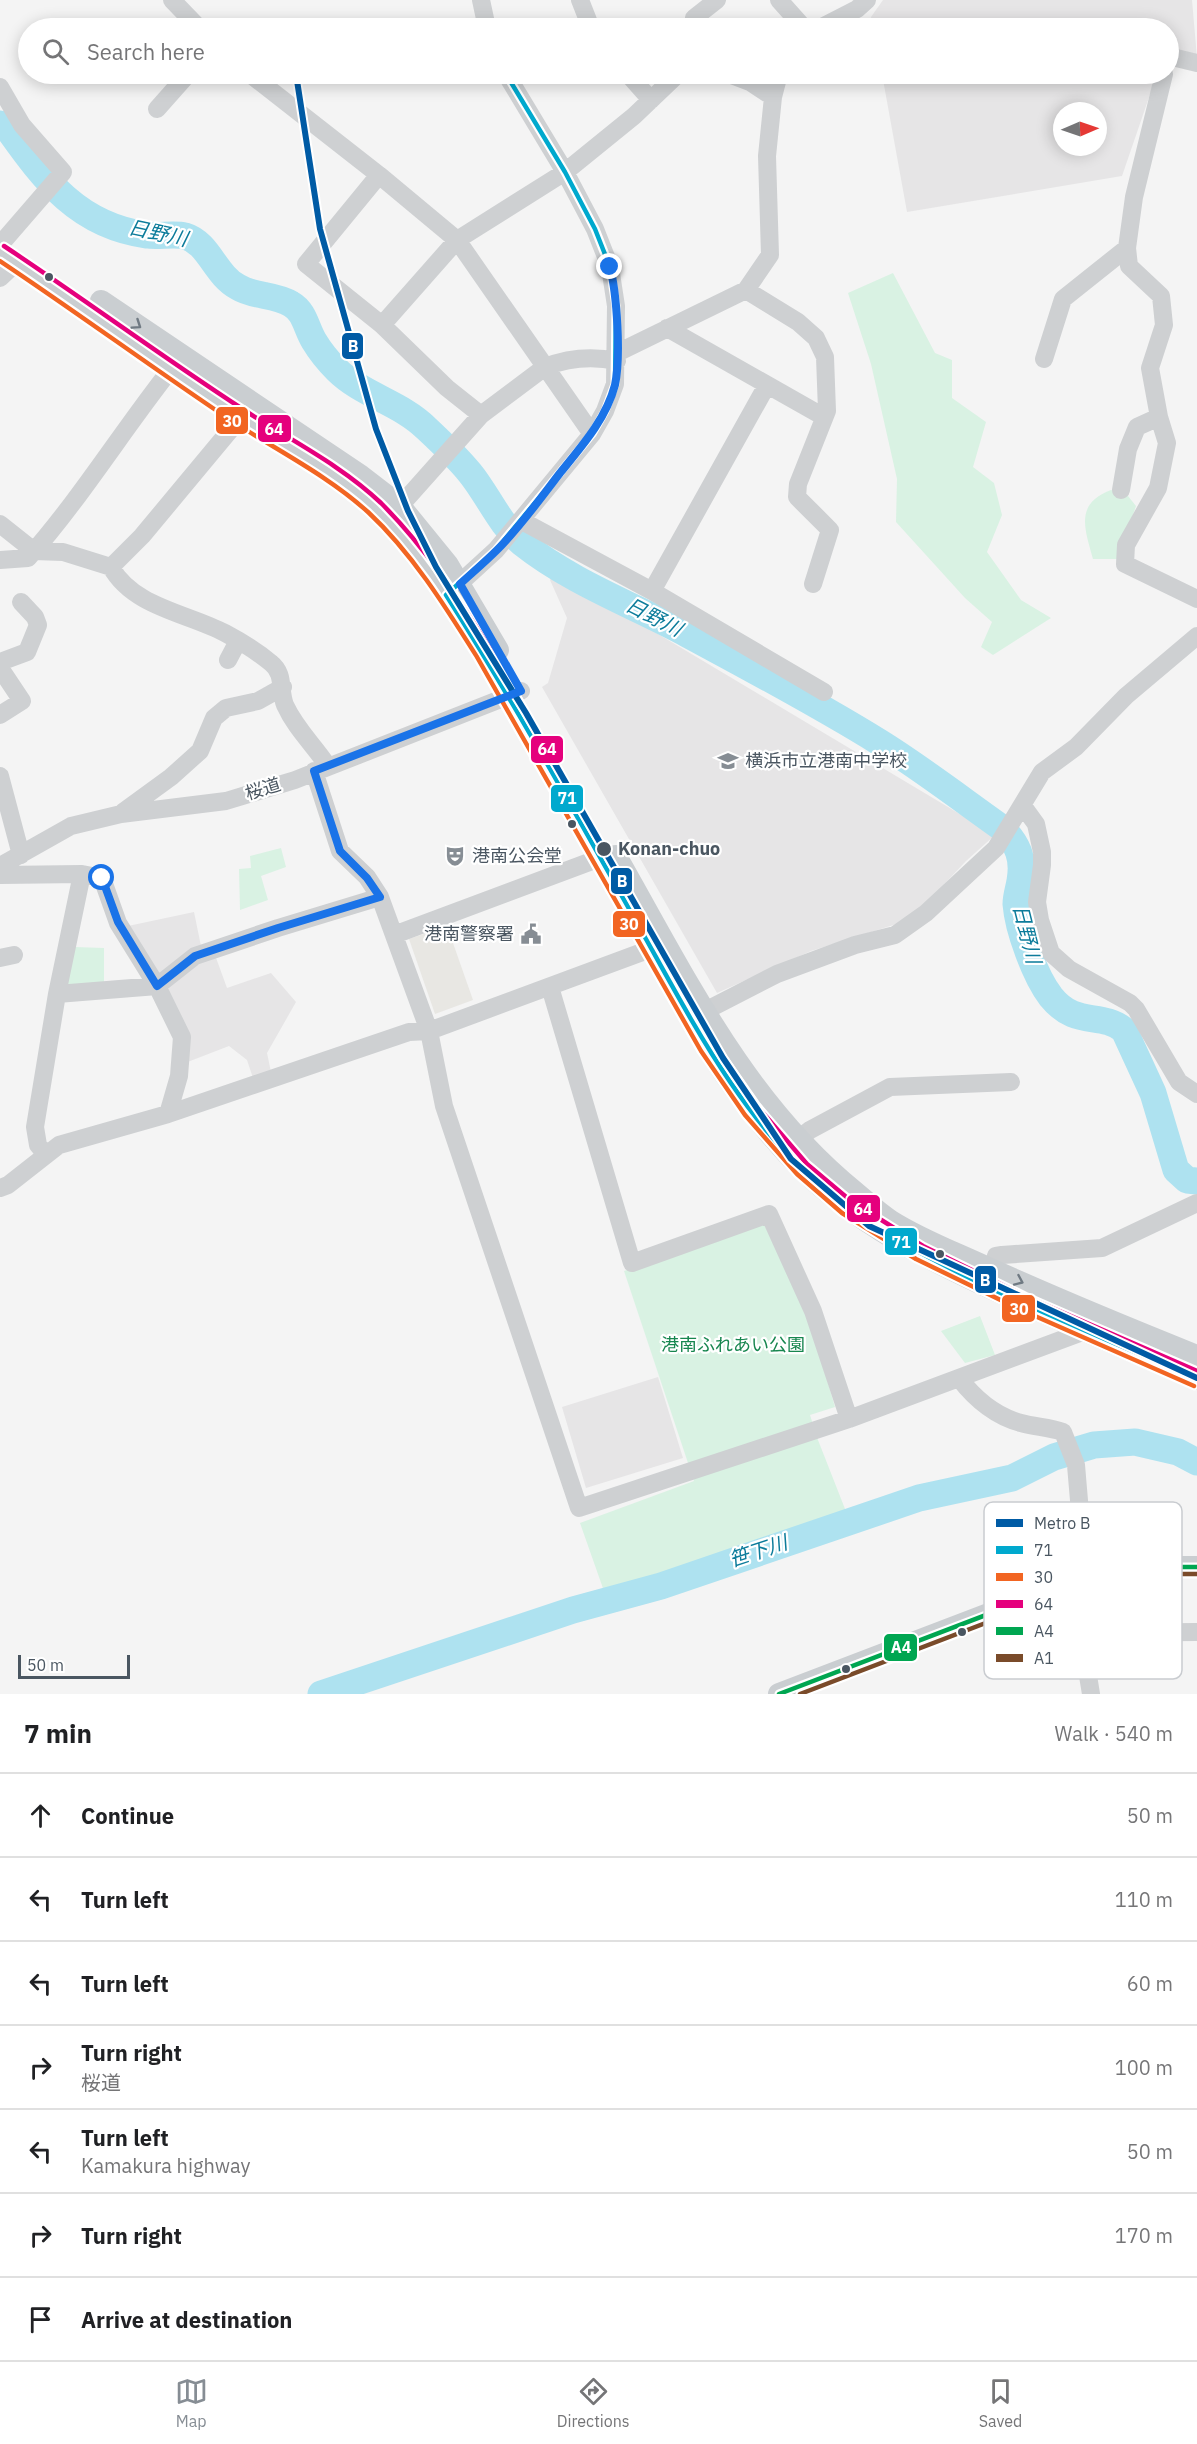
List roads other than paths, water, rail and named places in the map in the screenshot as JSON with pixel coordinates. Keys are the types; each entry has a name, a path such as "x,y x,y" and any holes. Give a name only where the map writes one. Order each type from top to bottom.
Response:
{"main road":[{"path":"4,254 241,417 336,475 374,507 435,577 453,590"},
{"path":"4,254 82,288 361,476 400,506 448,565 453,590 515,694 658,947 738,1095 803,1170 871,1225 907,1248 1028,1306 1197,1379"},
{"path":"515,694 600,858 658,947 705,1011 746,1077 798,1140 832,1174 890,1221 927,1240 992,1270 1197,1356"},
{"path":"779,1694 984,1616"}],"street":[{"path":"172,0 190,18"},
{"path":"481,0 486,18"},
{"path":"580,0 587,18"},
{"path":"695,15 717,0"},
{"path":"779,0 795,18"},
{"path":"839,18 857,9 867,0"},
{"path":"1179,59 1197,63"},
{"path":"158,109 179,84"},
{"path":"263,84 379,175 457,240 592,434"},
{"path":"453,590 521,523 592,434 605,411 615,384 617,357 615,287 610,267 595,229 565,172 512,84"},
{"path":"637,84 651,100"},
{"path":"382,325 457,240 565,172 668,84"},
{"path":"754,84 773,97"},
{"path":"400,506 481,415 545,367 581,358 617,357 667,328 747,291 770,255 767,156 776,84"},
{"path":"1162,84 1134,197 1127,248 1129,266 1161,296 1164,326 1150,368 1159,417 1167,443 1158,488 1126,545 1125,564 1197,599"},
{"path":"0,87 22,125 63,172 40,198 4,254"},
{"path":"379,175 306,264 382,325 447,388 481,415"},
{"path":"1044,359 1063,299 1127,248"},
{"path":"747,291 798,322 816,338 825,357 827,411 798,484 797,497 830,530 813,584"},
{"path":"667,328 825,417"},
{"path":"0,560 28,558 83,491 110,450 171,369"},
{"path":"652,591 767,385"},
{"path":"111,567 142,536 241,417"},
{"path":"1121,490 1128,449 1137,427 1159,417"},
{"path":"521,523 652,591 824,692"},
{"path":"0,524 34,551 63,552 111,567 127,589 181,616 224,633 272,663 280,672 284,702 294,725 321,768 340,851 367,878 380,897 429,1031 444,1106 579,1508 849,1419 1111,1321"},
{"path":"0,662 27,651 38,625 35,617 21,602"},
{"path":"705,1011 777,974 816,958 895,935 926,913 996,848 1042,772 1076,747 1126,696 1197,636"},
{"path":"228,660 238,641"},
{"path":"0,668 22,701 0,715"},
{"path":"121,814 171,777 200,751 214,718 226,708 258,701 283,687"},
{"name":"桜道","path":"0,866 71,826 121,814 226,801 295,780 515,694"},
{"path":"0,776 21,855"},
{"path":"1020,810 1036,824 1042,865 1037,902 1040,920 1051,953 1069,969 1130,1003 1136,1009 1179,1082 1197,1094"},
{"path":"394,936 600,858"},
{"path":"0,875 82,874 102,878 118,922 157,986 182,1037 179,1076 168,1114"},
{"path":"46,1155 38,1145 35,1127 57,994 82,874"},
{"path":"57,994 157,986 195,956 380,897"},
{"path":"0,1188 8,1185 59,1145 168,1114 409,1032 429,1031 658,947"},
{"path":"550,987 632,1263 769,1214 813,1311 849,1419"},
{"path":"798,1140 810,1130 890,1087 1011,1082"},
{"path":"992,1270 996,1256 1102,1248 1197,1203"},
{"path":"959,1378 970,1392 993,1411 1021,1423 1063,1432 1076,1465 1079,1502"},
{"path":"1182,1632 1197,1632"},
{"path":"1089,1679 1091,1694"}],"waterway":[{"name":"日野川","path":"0,124 8,129 50,183 83,211 123,230 152,235 185,236 200,245 230,282 244,290 285,301 296,307 316,345 337,370 347,379 405,412 426,428 470,473 514,536 541,557 561,570 687,634 832,714 910,762 1002,828 1016,846 1020,858 1017,915 1028,952 1045,988 1060,1007 1070,1013 1106,1021 1124,1030 1153,1093 1176,1170 1187,1180 1197,1181"},
{"name":"笹下川","path":"321,1694 573,1610 661,1586 919,1498 1012,1478 1054,1457 1094,1445 1135,1442 1178,1452 1197,1462"}],"metro line":[{"name":"B","path":"298,84 320,229 376,429 408,511 436,567 526,713 723,1058 791,1159 869,1226 1197,1378"}],"place":[{"name":"横浜市立港南中学校","path":"728,761"},
{"name":"Konan-chuo","path":"604,849"},
{"name":"港南公会堂","path":"455,856"},
{"name":"港南警察署","path":"531,934"}],"park label":[{"name":"港南ふれあい公園","path":"733,1345"}]}
